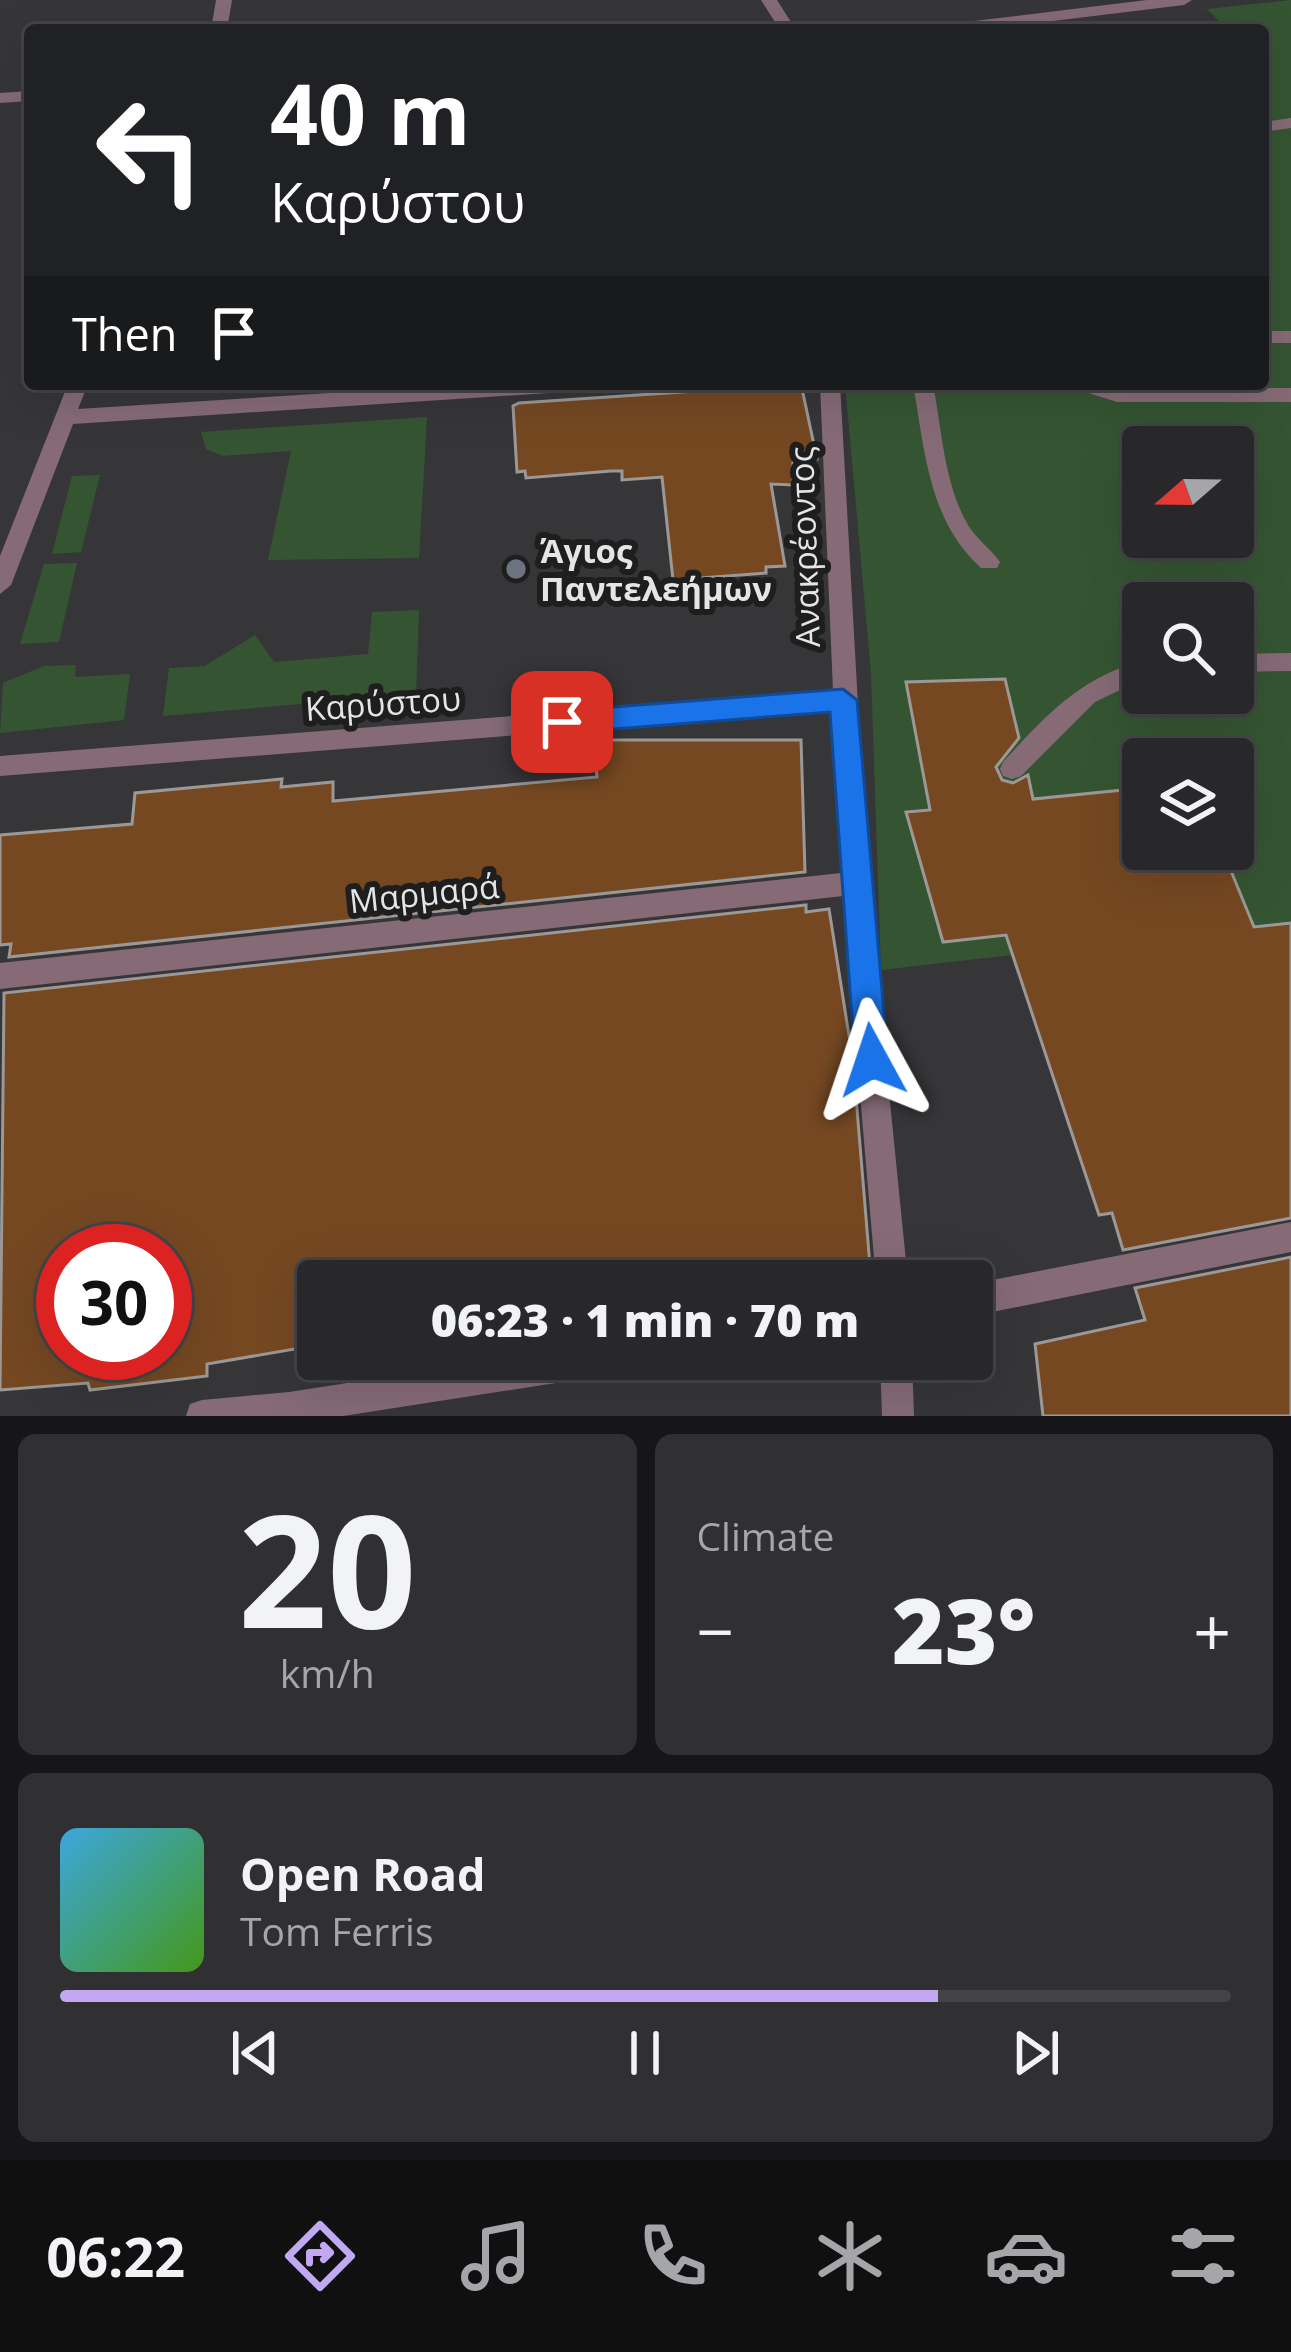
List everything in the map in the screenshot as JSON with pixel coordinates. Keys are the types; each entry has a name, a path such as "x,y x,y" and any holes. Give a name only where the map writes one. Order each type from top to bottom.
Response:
{"street":[{"path":"981,24 1113,4 1184,0"},
{"path":"0,585 76,390"},
{"path":"66,417 486,390"},
{"name":"Ανακρέοντος","path":"830,390 855,883 890,1260"},
{"path":"924,390 952,520 969,548 989,562"},
{"path":"1102,390 1118,395 1291,395"},
{"path":"1254,663 1291,662"},
{"path":"1012,770 1064,712 1122,674"},
{"name":"Καρύστου","path":"0,766 843,700"},
{"name":"Μαρμαρά","path":"0,976 855,883"},
{"path":"993,1296 1291,1237"},
{"path":"202,1416 471,1380"},
{"path":"897,1380 898,1416"}],"green space":[{"path":"1291,0 1291,923 881,970 871,672 846,390 1269,390 1269,24 1222,24 1207,9"},
{"path":"427,417 419,558 268,560 291,451 223,456 206,449 201,432"},
{"path":"100,475 81,552 52,554 72,476"},
{"path":"77,563 59,642 20,644 44,564"},
{"path":"419,610 416,694 163,716 169,668 205,666 255,635 274,662 368,654 372,612"},
{"path":"76,665 75,677 130,674 124,720 0,733 3,683 44,666"}],"building":[{"path":"712,390 802,390 817,459 793,463 793,485 771,484 785,566 766,567 766,573 673,580 662,477 622,480 622,471 611,471 526,478 525,471 517,472 513,406"},
{"path":"1005,679 1019,738 996,767 1002,780 1013,783 1028,775 1033,799 1122,790 1122,870 1231,870 1254,927 1291,923 1291,1218 1123,1250 1112,1213 1099,1215 1006,935 943,942 906,812 930,810 906,682"},
{"path":"593,740 801,740 805,872 9,957 11,944 0,945 0,835 132,824 135,793 282,779 281,787 333,782 333,801 597,777"},
{"path":"806,905 806,912 829,909 853,1061 870,1260 297,1260 297,1349 207,1364 207,1376 192,1378 192,1224 36,1224 36,1380 174,1380 90,1390 88,1383 0,1390 4,993"},
{"path":"1291,1257 1291,1416 1043,1416 1035,1344 1145,1320 1135,1288"}],"place":[{"name":"Άγιος Παντελεήμων","path":"516,569"}],"route":[{"path":"562,722 843,700 872,1060"}]}
